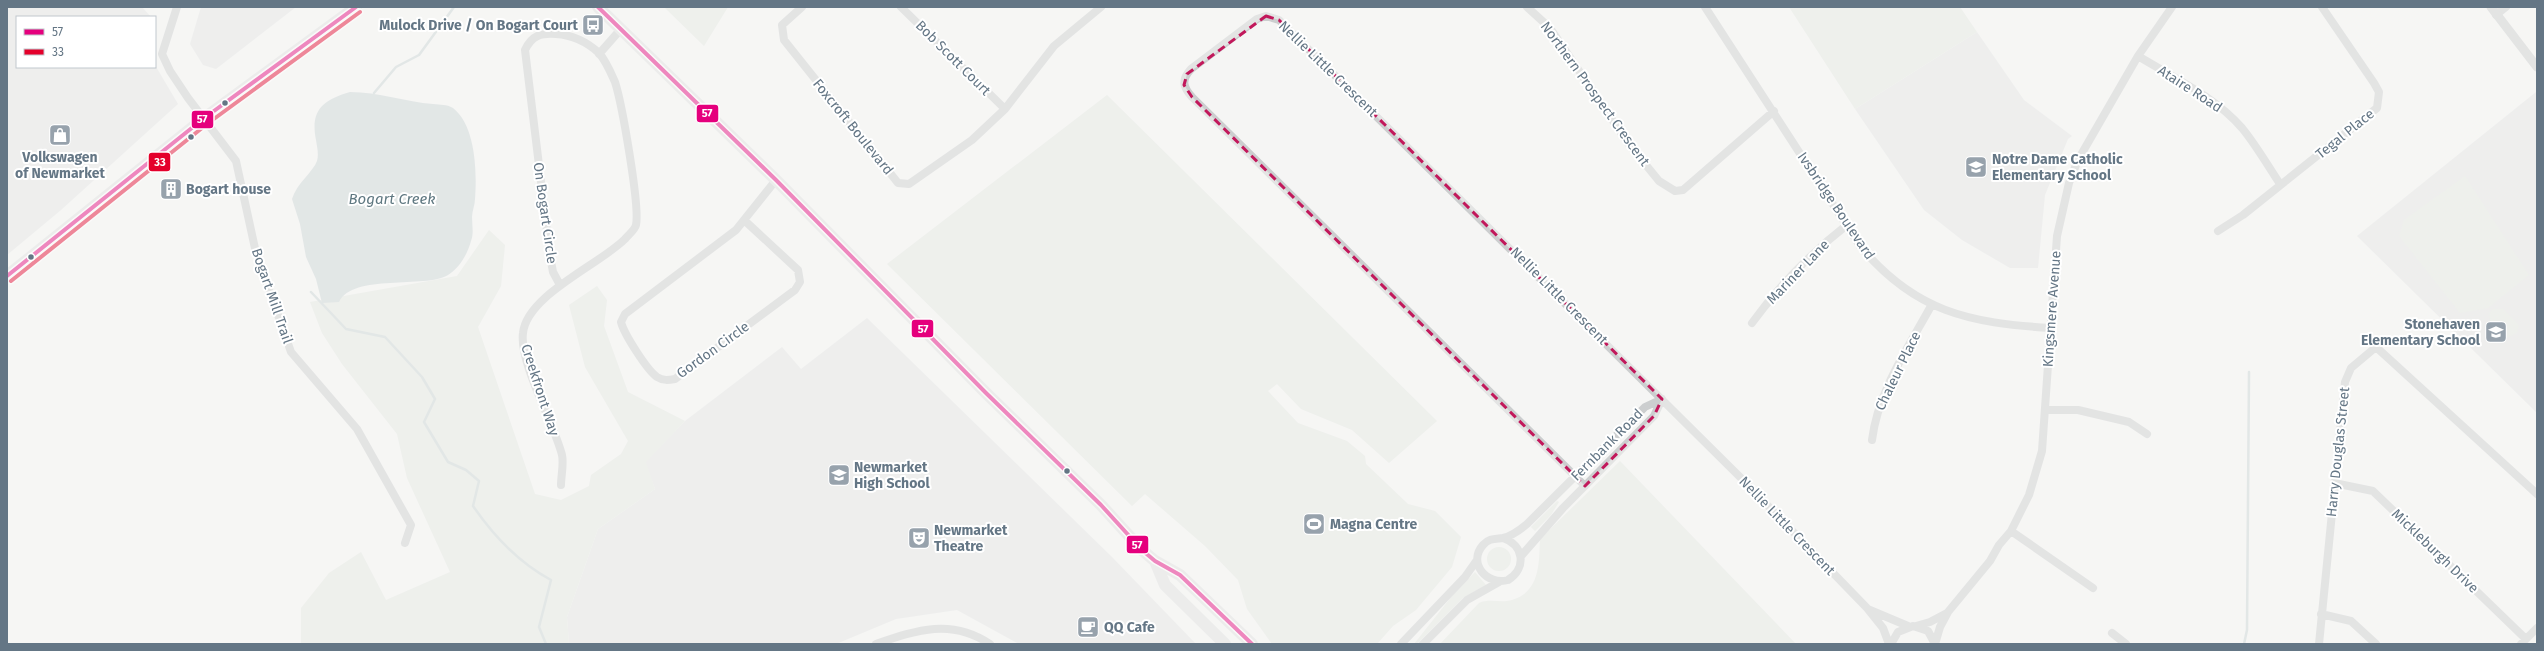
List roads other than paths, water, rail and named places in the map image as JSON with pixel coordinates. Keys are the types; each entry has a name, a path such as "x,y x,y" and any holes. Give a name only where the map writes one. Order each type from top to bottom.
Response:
{"main road":[{"path":"7,276 203,119 356,7"},
{"path":"598,7 776,180 1155,561 1180,575 1252,644"},
{"path":"1155,561 1165,585 1225,644"}],"street":[{"name":"Bogart Mill Trail","path":"177,7 162,54 170,71 203,119 236,161 256,253 291,352 357,429 411,524 406,543"},
{"name":"Foxcroft Boulevard","path":"802,7 782,25 784,40 898,183 909,184 972,140 1004,109 1054,46 1099,8"},
{"name":"Bob Scott Court","path":"901,7 1004,109"},
{"name":"Northern Prospect Crescent","path":"1527,7 1550,28 1628,143 1659,181 1675,191 1683,190 1774,111"},
{"name":"Ivsbridge Boulevard","path":"1705,7 1847,225 1876,265 1902,286 1931,306 1980,322 2051,328"},
{"name":"Kingsmere Avenue","path":"1935,644 1940,626 1948,612 1990,561 1999,545 2011,531 2029,495 2042,451 2057,236 2069,183 2078,160 2138,56 2172,7"},
{"name":"Tegal Place","path":"2218,231 2243,215 2377,108 2379,92 2374,82 2322,7"},
{"path":"2506,7 2493,11 2537,67"},
{"name":"Nellie Little Crescent","path":"1585,486 1192,97 1184,85 1184,79 1191,69 1257,20 1266,16 1279,20 1662,399 1867,608 1883,628 1890,644"},
{"path":"599,54 621,29"},
{"name":"On Bogart Circle","path":"543,33 551,33 578,39 599,54 615,83 625,130 637,213 636,227 614,249 560,285 553,272 550,256 525,50 534,36 543,33"},
{"name":"Ataire Road","path":"2138,56 2209,98 2234,119 2243,129 2280,184"},
{"name":"Gordon Circle","path":"744,220 798,270 800,282 795,290 675,379 666,380 657,377 624,333 621,322 625,314 736,230 744,220 776,180"},
{"name":"Mariner Lane","path":"1752,323 1771,297 1796,271 1824,243 1847,225"},
{"name":"Creekfront Way","path":"560,285 531,312 525,321 522,343 562,457 561,486"},
{"name":"Chaleur Place","path":"1872,440 1879,406 1895,371 1931,306"},
{"name":"Harry Douglas Street","path":"2319,644 2320,614 2345,382 2351,368 2376,347 2537,494"},
{"name":"Fernbank Road","path":"1503,538 1527,524 1645,407 1662,399"},
{"name":"Fernbank Road","path":"1521,556 1538,535 1654,416 1662,399"},
{"path":"2046,410 2078,410 2129,422 2147,434"},
{"name":"Mickleburgh Drive","path":"2334,483 2373,491 2523,642"},
{"path":"2011,531 2092,588"},
{"path":"1423,644 1467,600 1499,582 1508,580 1517,573 1521,556 1515,544 1503,538 1486,542 1479,551 1477,560 1478,567 1486,577 1499,582"},
{"path":"1401,644 1465,577 1477,560"},
{"name":"Nellie Little Crescent","path":"1867,608 1928,631 1935,644"},
{"name":"Kingsmere Avenue","path":"1912,626 1930,622 1948,612"},
{"path":"2320,614 2351,621 2376,644"},
{"path":"1890,644 1896,634 1912,626"},
{"path":"876,644 906,634 936,628 955,629 990,644"},
{"path":"2523,642 2537,628"},
{"path":"2112,633 2126,644"}],"water":[{"name":"Bogart Creek","path":"350,92 360,92 423,103 446,105 453,108 461,116 471,138 475,164 476,188 472,215 472,235 465,256 456,268 448,275 437,279 423,281 374,284 347,293 339,302 322,303 316,279 306,257 300,224 292,199 297,188 317,161 318,153 315,121 317,114 326,103 332,99"}],"waterway":[{"name":"Bogart Creek","path":"374,93 396,67 419,55 454,7"},
{"name":"Bogart Creek","path":"311,292 346,329 385,337 422,377 435,399 424,422 448,462 466,470 479,481 473,506 498,538 508,548 528,565 551,580 539,627 546,644"},
{"path":"2244,644 2247,630 2249,372"}],"place":[{"name":"Mulock Drive / On Bogart Court","path":"593,25"},
{"name":"Volkswagen of Newmarket","path":"60,135"},
{"name":"Notre Dame Catholic Elementary School","path":"1976,167"},
{"name":"Bogart house","path":"171,189"},
{"name":"Stonehaven Elementary School","path":"2496,332"},
{"name":"Newmarket High School","path":"839,475"},
{"name":"Magna Centre","path":"1314,524"},
{"name":"Newmarket Theatre","path":"919,538"},
{"name":"QQ Cafe","path":"1088,627"}]}
